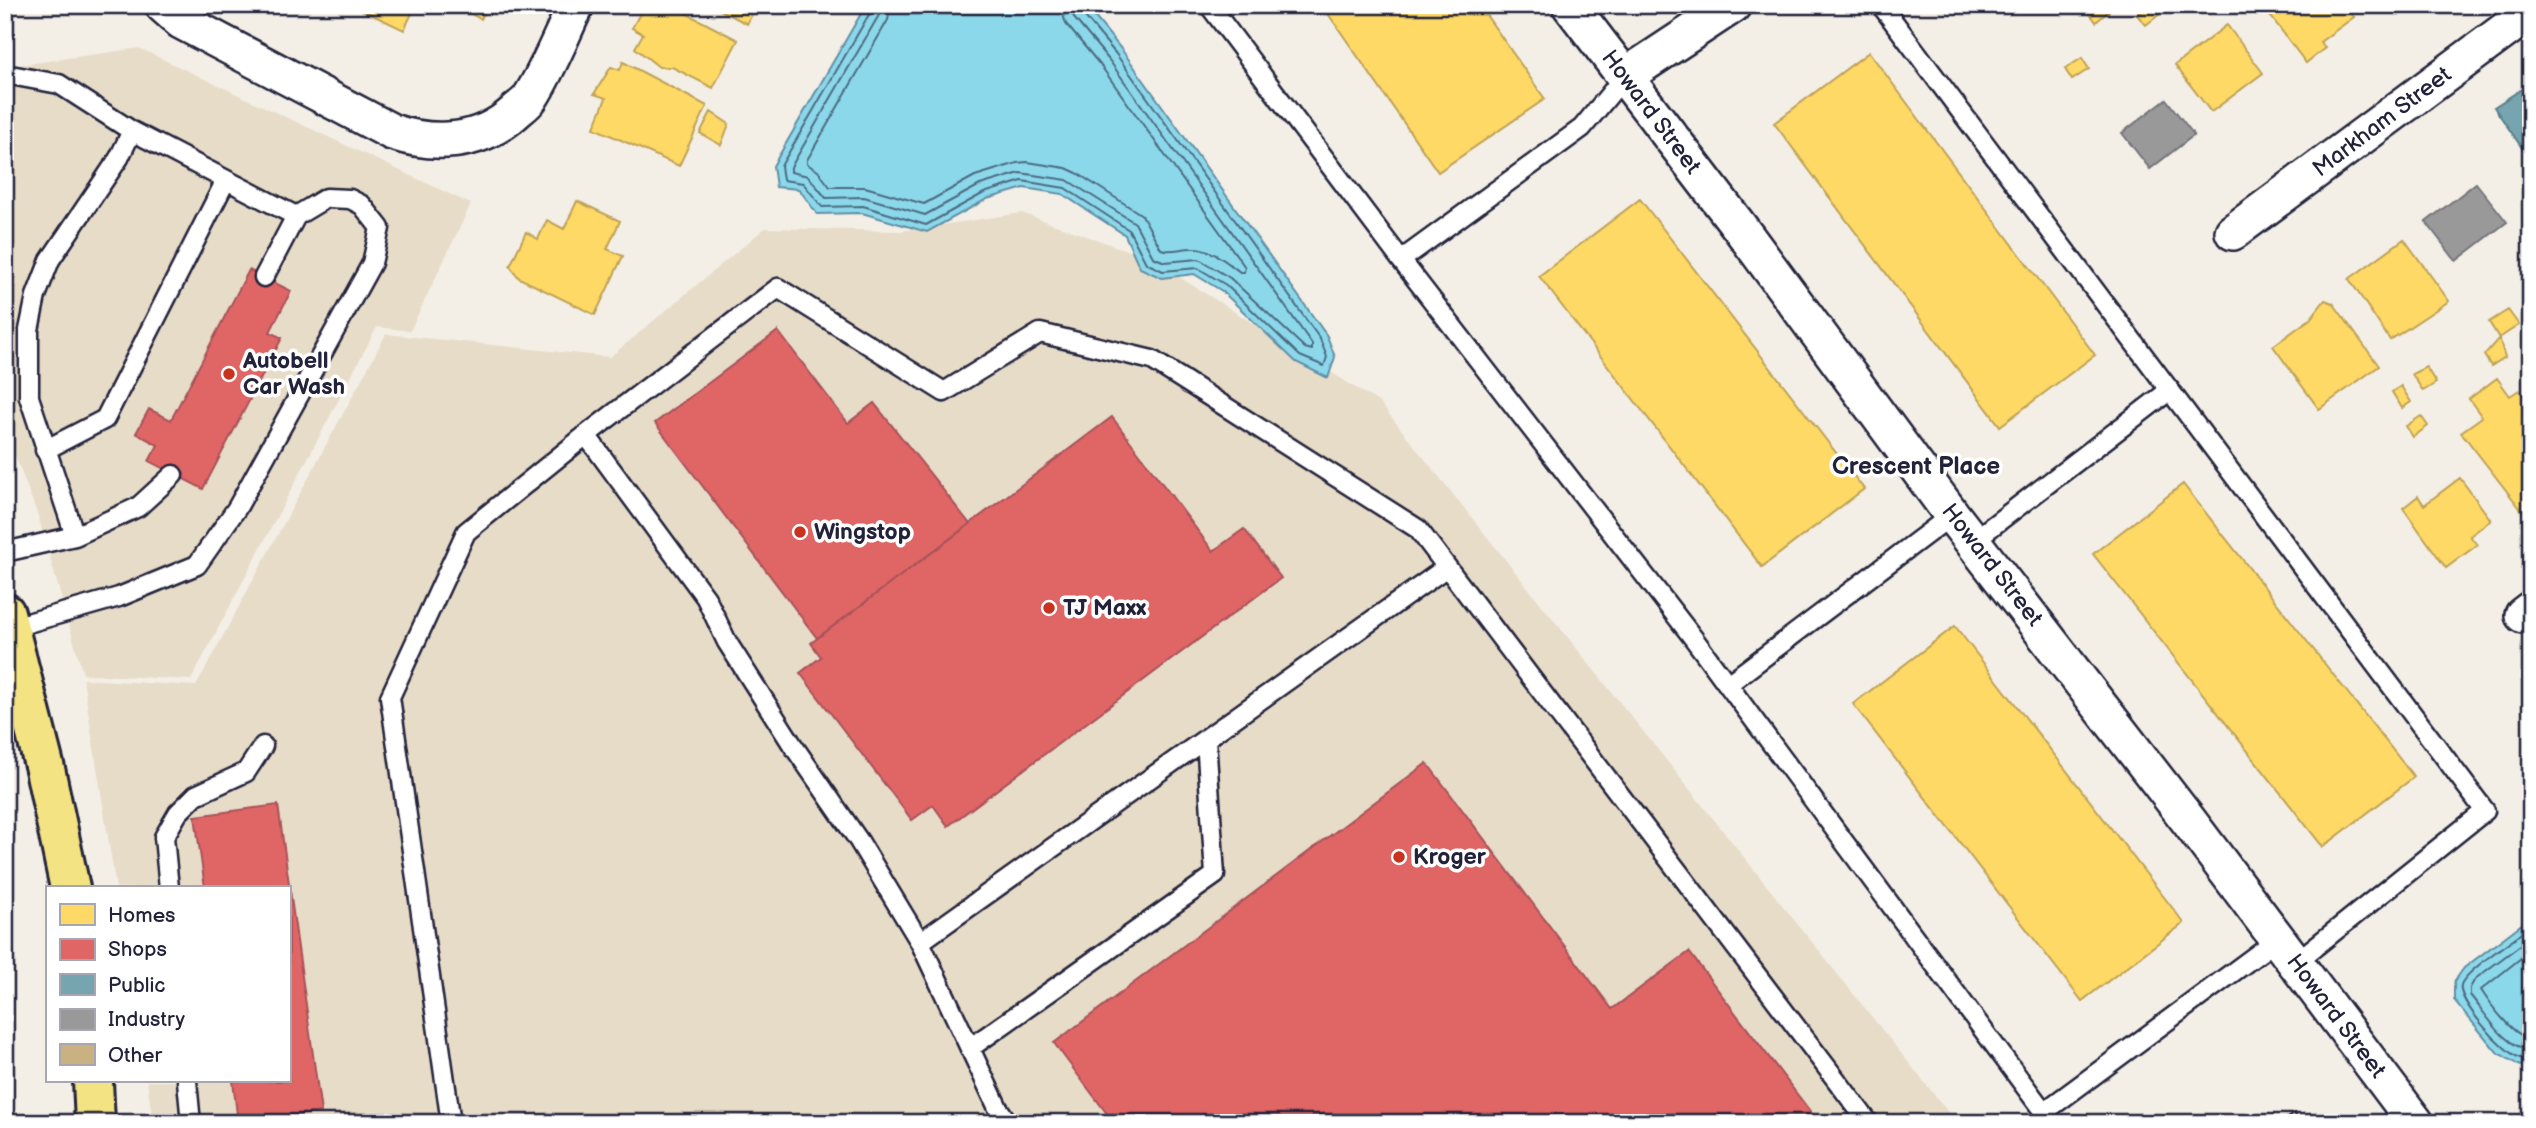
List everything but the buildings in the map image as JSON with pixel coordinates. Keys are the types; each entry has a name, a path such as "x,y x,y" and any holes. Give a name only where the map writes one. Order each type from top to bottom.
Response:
{"main road":[{"path":"8,621 45,769 70,886"},
{"path":"93,1082 95,1123"}],"street":[{"path":"163,5 181,21 392,132 411,138 445,142 479,135 503,123 529,100 576,5"},
{"name":"Howard Street","path":"1570,5 1738,225 1963,528 2416,1123"},
{"path":"1624,77 1733,5"},
{"name":"Markham Street","path":"2234,232 2531,12"}],"lane":[{"path":"1209,5 1401,260 1728,684 2048,1117 2485,811 1881,5"},
{"path":"5,74 58,84 132,131 296,216"},
{"path":"1401,260 1582,128 1624,77"},
{"path":"75,536 29,397 29,330 37,296 50,260 120,158 132,131"},
{"path":"45,450 105,419 226,180"},
{"path":"8,621 120,597 197,565 237,508 372,263 380,228 362,205 350,199 326,198 296,216 264,277"},
{"path":"451,1123 390,697 466,532 586,435 778,288 944,392 1040,333 1152,359 1418,529 1869,1123"},
{"path":"1728,684 2170,390"},
{"path":"586,435 706,598 727,642 792,744 859,841 920,943 998,1108 1008,1123"},
{"path":"5,552 75,536 138,507 173,475"},
{"path":"920,943 1447,567"},
{"path":"970,1048 1215,875 1206,739"},
{"path":"169,886 164,837 178,813 196,795 246,772 263,746"},
{"path":"187,1082 191,1123"}],"shaded area":[{"path":"139,48 471,204 410,331 377,327 191,680 83,674 38,516 5,429 5,67"},
{"path":"1022,213 1149,258 1380,403 1957,1123 153,1123 147,1082 290,1082 290,886 116,886 83,679 196,686 386,334 610,357 765,228 901,231"}],"water":[{"path":"866,5 1085,5 1122,50 1327,336 1335,357 1328,378 1296,362 1222,291 1194,274 1162,278 1140,268 1125,235 1062,194 1024,188 987,199 927,232 862,213 817,214 799,189 776,187 773,166"},
{"path":"2531,917 2531,1064 2520,1066 2497,1052 2454,1000 2454,982 2464,968"}],"place":[{"name":"Autobell Car Wash","path":"229,374"},
{"name":"Wingstop","path":"800,532"},
{"name":"TJ Maxx","path":"1049,608"},
{"name":"Kroger","path":"1399,857"}],"district":[{"name":"Crescent Place","path":"1916,466"}]}
